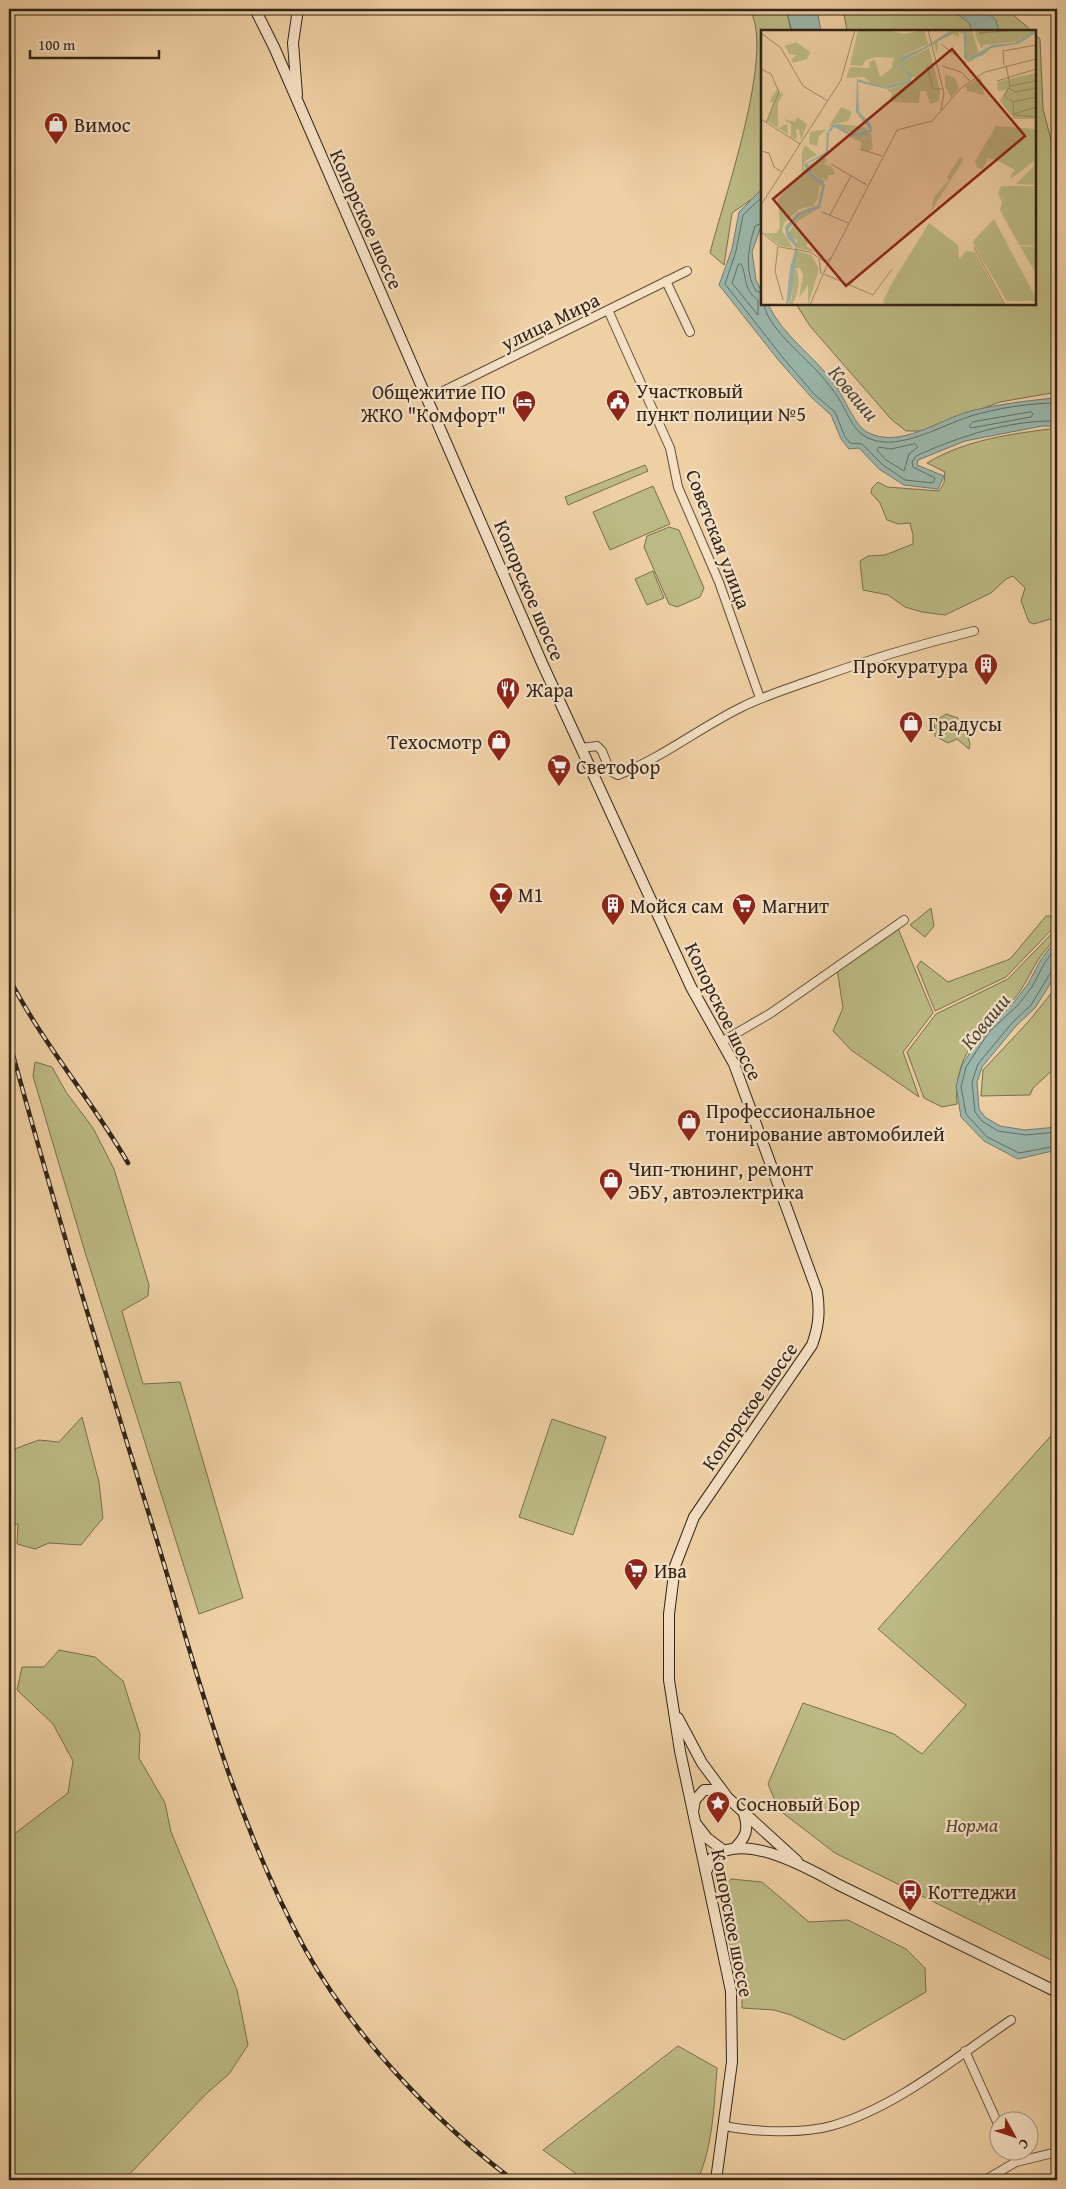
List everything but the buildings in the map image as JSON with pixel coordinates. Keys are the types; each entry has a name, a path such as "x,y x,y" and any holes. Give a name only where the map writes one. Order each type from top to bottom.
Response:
{"main road":[{"path":"255,9 264,27"},
{"path":"262,9 264,27"},
{"path":"298,9 293,43 298,106"},
{"name":"Копорское шоссе","path":"264,27 542,663 691,988 723,1041 757,1123 817,1291 820,1309 818,1328 812,1345 694,1517 675,1566 669,1614 669,1680 673,1708 693,1816 731,1991 732,2062 725,2126 716,2180"},
{"path":"673,1708 702,1763 728,1798 801,1864"},
{"path":"723,1850 707,1838 693,1816 695,1800 704,1790 716,1790 728,1798"},
{"path":"735,1848 743,1840 747,1831 744,1814"},
{"path":"706,1873 709,1861 723,1850 735,1848 762,1851 801,1864 837,1884 1057,1992"}],"street":[{"path":"9,13 17,9"},
{"name":"улица Мира","path":"427,399 687,271"},
{"path":"666,281 690,332"},
{"name":"Советская улица","path":"608,310 670,448 678,487 718,582 760,698"},
{"path":"581,748 597,746 610,771 618,775 640,767 740,707 760,698 877,658 974,631"},
{"path":"723,1041 771,1013 904,920"},
{"path":"725,2126 781,2130 830,2126 869,2111 905,2091 1011,2020"},
{"path":"965,2051 993,2112"},
{"path":"1038,2157 1057,2152"},
{"path":"985,2180 1016,2162"}],"green space":[{"path":"749,9 786,9 791,30 761,30 761,193 732,213 724,265 710,253 735,165 752,91 756,57 756,29"},
{"path":"843,9 1006,9 1031,30 847,30"},
{"path":"1036,35 1040,39 1043,109 1057,163 1057,270 1055,272 1058,289 1058,307 1057,325 1053,342 1057,347 1057,392 1000,402 922,431 906,431 891,419 810,326 797,305 1036,305"},
{"path":"1057,428 1057,617 1034,624 1029,622 1021,601 1025,588 1013,576 1006,579 991,593 945,615 922,612 905,607 888,595 863,590 860,561 868,556 885,555 913,544 910,523 898,524 887,520 880,503 871,493 872,488 878,482 887,487 939,491 944,483 945,472 927,463 958,448 974,443"},
{"path":"645,465 648,471 568,505 565,497"},
{"path":"653,486 670,524 610,550 593,512"},
{"path":"669,527 679,530 704,588 700,597 677,607 669,604 644,547 647,536"},
{"path":"653,571 664,598 647,605 635,579"},
{"path":"946,714 958,718 962,731 967,732 970,744 969,749 957,739 948,743 935,736 934,722"},
{"path":"931,908 934,926 925,937 910,925"},
{"path":"1046,916 1057,916 1057,924 1006,977 935,1011 917,966 921,961 948,982 1010,959"},
{"path":"897,926 933,1013 903,1052 919,1097 851,1050 833,1031 843,1008 837,969"},
{"path":"1057,928 1053,941 1038,960 1018,994 988,1024 971,1045 959,1073 957,1104 942,1107 924,1098 907,1052 936,1014 1008,979"},
{"path":"1057,986 1057,1066 1033,1088 1030,1095 981,1096 983,1070 1029,1021"},
{"path":"35,1062 52,1067 66,1092 93,1128 114,1169 149,1285 148,1296 122,1311 143,1384 180,1382 243,1598 199,1614 85,1252 33,1076"},
{"path":"82,1417 99,1482 103,1518 81,1545 49,1543 35,1549 17,1544 18,1524 9,1525 9,1451 39,1440 59,1442"},
{"path":"552,1419 606,1437 573,1535 519,1517"},
{"name":"Норма","path":"1057,1429 1057,1963 835,1853 779,1810 768,1784 803,1703 894,1734 922,1754 966,1705 878,1629"},
{"path":"59,1650 95,1657 123,1681 140,1734 139,1758 165,1803 171,1832 237,1990 248,2045 229,2074 207,2093 124,2180 9,2180 9,1838 68,1793 73,1761 53,1724 17,1690 22,1667 44,1667"},
{"path":"731,1879 762,1882 809,1922 848,1920 906,1949 925,1968 926,1992 844,2040 791,2015 774,2010 742,2008 742,1985 733,1959 719,1891"},
{"path":"678,2046 717,2068 710,2139 698,2180 585,2180 543,2150"}],"water":[{"path":"786,9 817,9 821,30 792,30"},
{"path":"950,9 983,9 996,20 999,30 972,30 969,23"},
{"path":"761,189 761,227 752,252 756,280 761,290 761,305 769,305 789,335 825,372 841,394 857,423 867,432 880,437 906,435 971,411 1054,398 1057,399 1057,426 1042,426 965,441 918,460 917,465 944,476 938,489 904,485 879,469 859,448 849,449 841,439 831,415 812,398 780,362 719,285 732,249 739,212"},
{"path":"1057,938 1057,973 1035,1008 1016,1026 982,1067 977,1082 979,1109 985,1117 1000,1126 1025,1130 1057,1127 1057,1150 1018,1159 984,1141 961,1117 956,1086 962,1065 985,1029 1014,1002 1028,984 1040,961"}],"railway":[{"path":"9,978 37,1026 99,1116 128,1163"},
{"path":"9,1040 42,1159 198,1679 234,1789 255,1844 305,1949 346,2013 397,2075 425,2104 484,2157 513,2180"}],"place":[{"name":"Вимос","path":"56,145"},
{"name":"Участковый пункт полиции №5","path":"618,422"},
{"name":"Общежитие ПО ЖКО \"Комфорт\"","path":"524,423"},
{"name":"Прокуратура","path":"986,686"},
{"name":"Жара","path":"508,710"},
{"name":"Градусы","path":"911,744"},
{"name":"Техосмотр","path":"499,762"},
{"name":"Светофор","path":"559,787"},
{"name":"М1","path":"501,915"},
{"name":"Мойся сам","path":"613,926"},
{"name":"Магнит","path":"744,926"},
{"name":"Профессиональное тонирование автомобилей","path":"689,1142"},
{"name":"Чип-тюнинг, ремонт ЭБУ, автоэлектрика","path":"611,1201"},
{"name":"Ива","path":"636,1591"},
{"name":"Сосновый Бор","path":"718,1824"},
{"name":"Коттеджи","path":"910,1912"}],"water label":[{"name":"Коваши","path":"854,393"},
{"name":"Коваши","path":"985,1021"}]}
